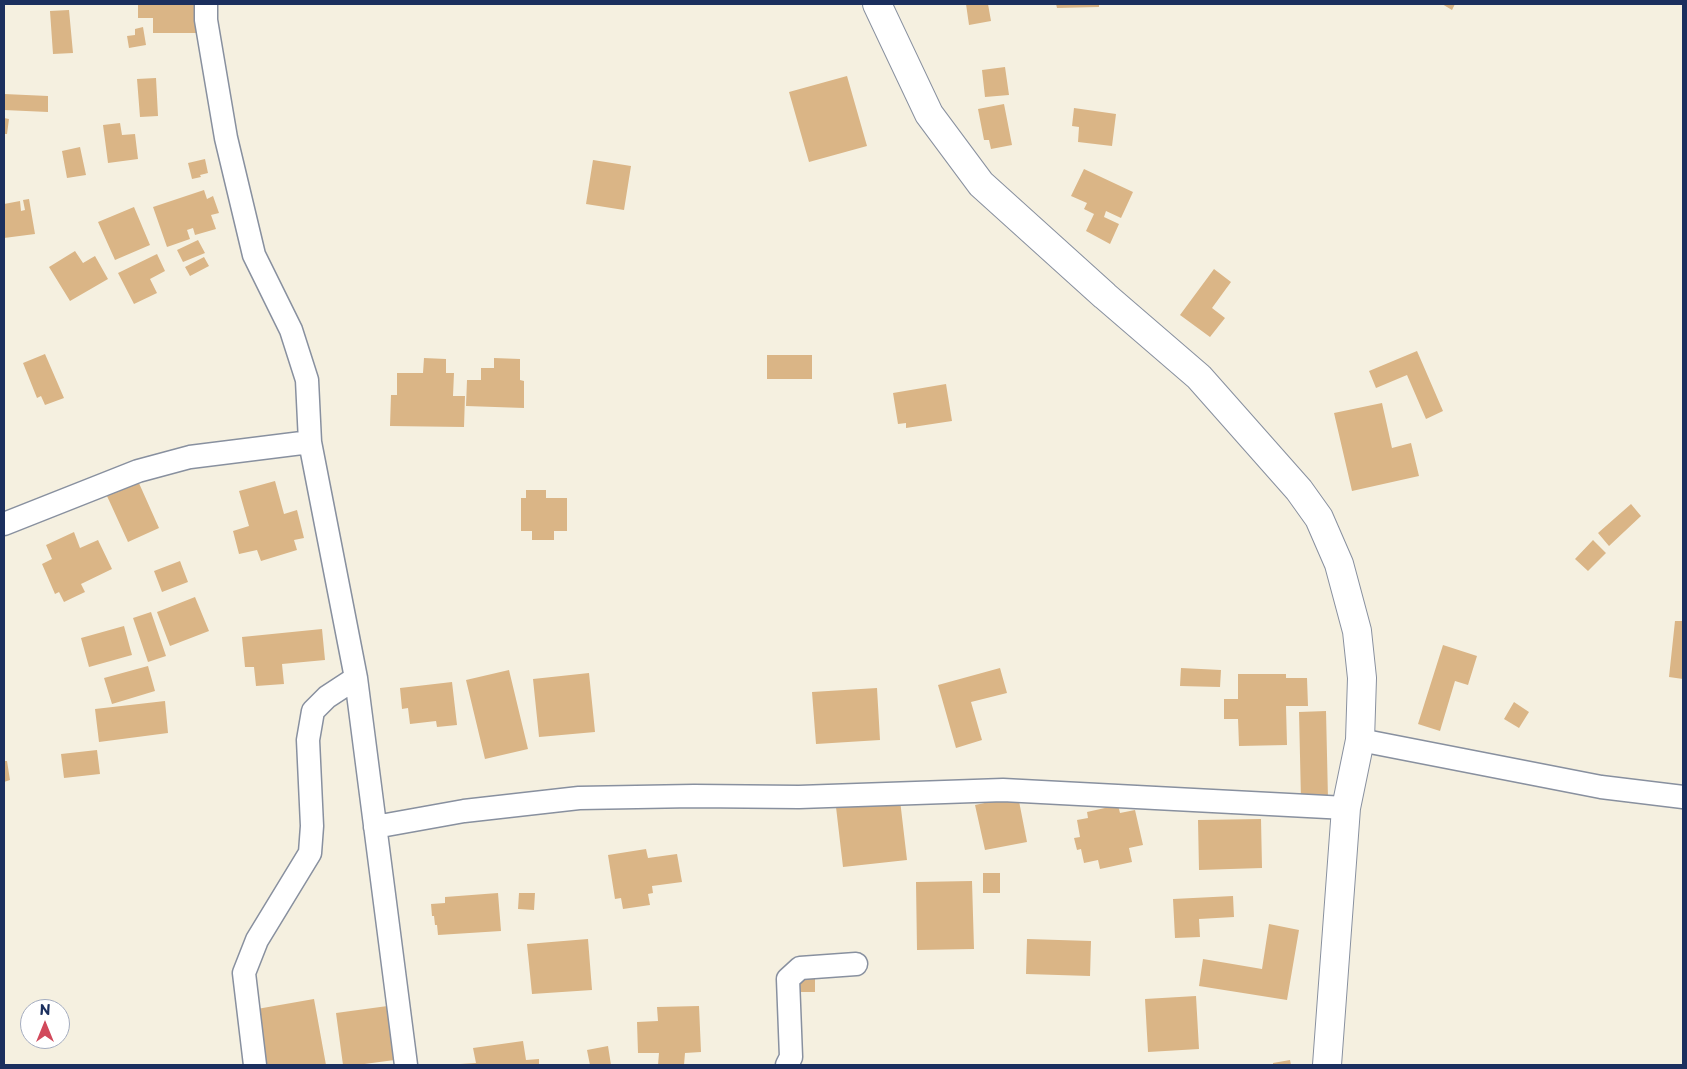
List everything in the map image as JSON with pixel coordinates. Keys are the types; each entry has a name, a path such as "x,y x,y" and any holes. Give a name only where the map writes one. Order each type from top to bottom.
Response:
{"street":[{"path":"206,4 206,20 226,138 254,255 291,330 306,380 310,442 356,678 406,1065"},
{"path":"878,4 930,114 981,184 1198,377 1299,490 1318,518 1339,564 1358,631 1362,678 1360,740 1346,808 1327,1065"},
{"path":"4,524 138,471 182,459 310,442"},
{"path":"255,1065 244,973 257,940 310,853 312,826 308,740 313,711 327,697 356,678"},
{"path":"1360,740 1601,787 1683,797"},
{"path":"375,827 464,811 579,798 799,797 1003,790 1346,808"},
{"path":"788,1065 791,1057 788,979 800,968 856,964"}],"building":[{"path":"138,4 196,4 196,33 153,33 153,18 138,18"},
{"path":"966,4 988,4 991,21 969,25"},
{"path":"1056,4 1099,4 1099,7 1057,8"},
{"path":"1442,4 1455,4 1452,10"},
{"path":"69,10 73,53 53,54 50,11"},
{"path":"143,27 146,45 129,48 127,36 135,35 135,29"},
{"path":"1005,67 1009,95 985,97 982,70"},
{"path":"847,76 867,146 809,162 789,92"},
{"path":"156,78 158,116 140,117 137,79"},
{"path":"4,94 48,96 48,112 4,110"},
{"path":"1004,104 1012,145 991,149 989,140 984,140 978,109"},
{"path":"1074,108 1116,114 1112,146 1078,142 1079,127 1072,126"},
{"path":"4,118 9,119 7,134 4,134"},
{"path":"120,123 122,135 135,134 138,159 108,163 103,125"},
{"path":"80,147 86,175 67,178 62,151"},
{"path":"205,159 208,173 192,179 188,163"},
{"path":"593,160 631,166 624,210 586,204"},
{"path":"1084,169 1133,192 1121,218 1106,211 1104,217 1119,224 1110,244 1086,231 1094,214 1084,209 1087,203 1071,196"},
{"path":"204,190 207,199 213,196 219,213 211,215 216,229 195,235 193,228 187,230 190,239 167,247 153,207"},
{"path":"29,199 35,234 4,238 4,204 20,201 21,211 25,210 23,200"},
{"path":"134,207 150,245 115,260 98,222"},
{"path":"198,240 205,253 183,262 177,250"},
{"path":"75,251 83,263 95,256 108,279 70,301 49,267"},
{"path":"157,254 165,271 150,279 157,293 134,304 118,273"},
{"path":"204,257 209,266 190,276 185,267"},
{"path":"1214,269 1231,282 1212,308 1225,318 1210,337 1180,315"},
{"path":"1417,351 1443,411 1426,419 1407,375 1376,388 1369,371"},
{"path":"45,354 64,398 45,405 41,396 37,398 23,363"},
{"path":"767,355 812,355 812,379 767,379"},
{"path":"424,358 446,359 446,373 454,373 453,396 465,396 464,427 390,426 391,395 397,395 397,373 423,373"},
{"path":"494,358 520,359 520,380 524,381 524,408 466,406 467,380 481,380 481,368 494,368"},
{"path":"946,384 952,421 906,428 906,423 898,424 893,393"},
{"path":"1382,403 1392,448 1411,443 1419,476 1352,491 1334,413"},
{"path":"138,481 159,528 128,542 107,496"},
{"path":"275,481 284,514 297,510 304,538 294,540 297,550 261,561 257,550 239,554 233,531 249,526 239,491"},
{"path":"526,490 546,490 546,498 567,498 567,531 554,531 554,540 532,540 532,531 521,531 521,498 526,498"},
{"path":"1631,504 1641,516 1609,546 1598,533"},
{"path":"74,532 80,548 98,540 112,569 81,584 85,592 64,602 59,592 55,594 42,564 52,559 46,545"},
{"path":"1593,540 1606,553 1588,571 1575,559"},
{"path":"180,561 188,582 162,592 154,571"},
{"path":"195,597 209,631 170,646 157,612"},
{"path":"151,612 166,656 148,662 133,618"},
{"path":"1675,621 1683,621 1683,679 1669,677"},
{"path":"124,626 132,655 89,667 81,638"},
{"path":"322,629 325,660 282,664 284,684 256,686 254,667 245,667 242,637"},
{"path":"1443,645 1477,656 1468,685 1455,681 1440,731 1418,724"},
{"path":"148,666 155,691 112,704 104,678"},
{"path":"1000,668 1007,693 971,702 982,740 956,748 938,685"},
{"path":"1181,668 1221,670 1220,687 1180,686"},
{"path":"509,670 528,749 485,759 466,680"},
{"path":"589,673 595,732 539,737 533,679"},
{"path":"1238,674 1286,674 1286,678 1307,678 1308,706 1286,706 1287,745 1239,746 1238,719 1224,719 1224,699 1238,699"},
{"path":"452,682 457,725 437,727 436,721 410,724 408,708 402,709 400,688"},
{"path":"877,688 880,740 816,744 812,692"},
{"path":"165,701 168,733 99,742 95,709"},
{"path":"1514,702 1529,712 1519,728 1504,719"},
{"path":"1326,711 1328,799 1301,800 1299,712"},
{"path":"97,750 100,774 64,778 61,754"},
{"path":"4,761 7,761 10,780 4,782"},
{"path":"1018,796 1027,842 985,850 975,805"},
{"path":"900,800 907,860 843,867 836,807"},
{"path":"1118,805 1120,813 1135,810 1143,845 1129,848 1132,862 1100,869 1098,860 1084,863 1081,849 1077,850 1074,838 1080,837 1077,820 1088,818 1087,812"},
{"path":"1261,819 1262,868 1199,870 1198,820"},
{"path":"646,849 648,858 677,854 682,882 652,886 653,893 648,894 650,905 623,909 621,898 615,899 608,855"},
{"path":"983,873 1000,873 1000,893 983,893"},
{"path":"972,881 974,949 917,950 916,882"},
{"path":"498,893 501,931 438,935 437,925 435,925 434,916 432,916 431,904 445,903 445,897"},
{"path":"519,893 535,893 534,910 518,909"},
{"path":"1233,896 1234,917 1199,919 1200,937 1175,938 1173,899"},
{"path":"1269,924 1299,930 1287,1000 1199,986 1203,959 1262,969"},
{"path":"588,939 592,990 532,994 527,944"},
{"path":"1027,939 1091,941 1090,976 1026,974"},
{"path":"793,977 815,977 815,992 793,992"},
{"path":"1196,996 1199,1049 1148,1052 1145,999"},
{"path":"314,999 326,1065 267,1065 257,1009"},
{"path":"395,1005 402,1059 343,1065 336,1013"},
{"path":"699,1006 701,1052 685,1053 684,1065 658,1065 659,1053 638,1053 637,1022 658,1021 657,1007"},
{"path":"523,1041 526,1060 539,1059 539,1065 460,1065 476,1063 473,1048"},
{"path":"608,1046 611,1065 590,1065 587,1050"},
{"path":"1290,1060 1291,1065 1273,1065 1273,1063"}]}
